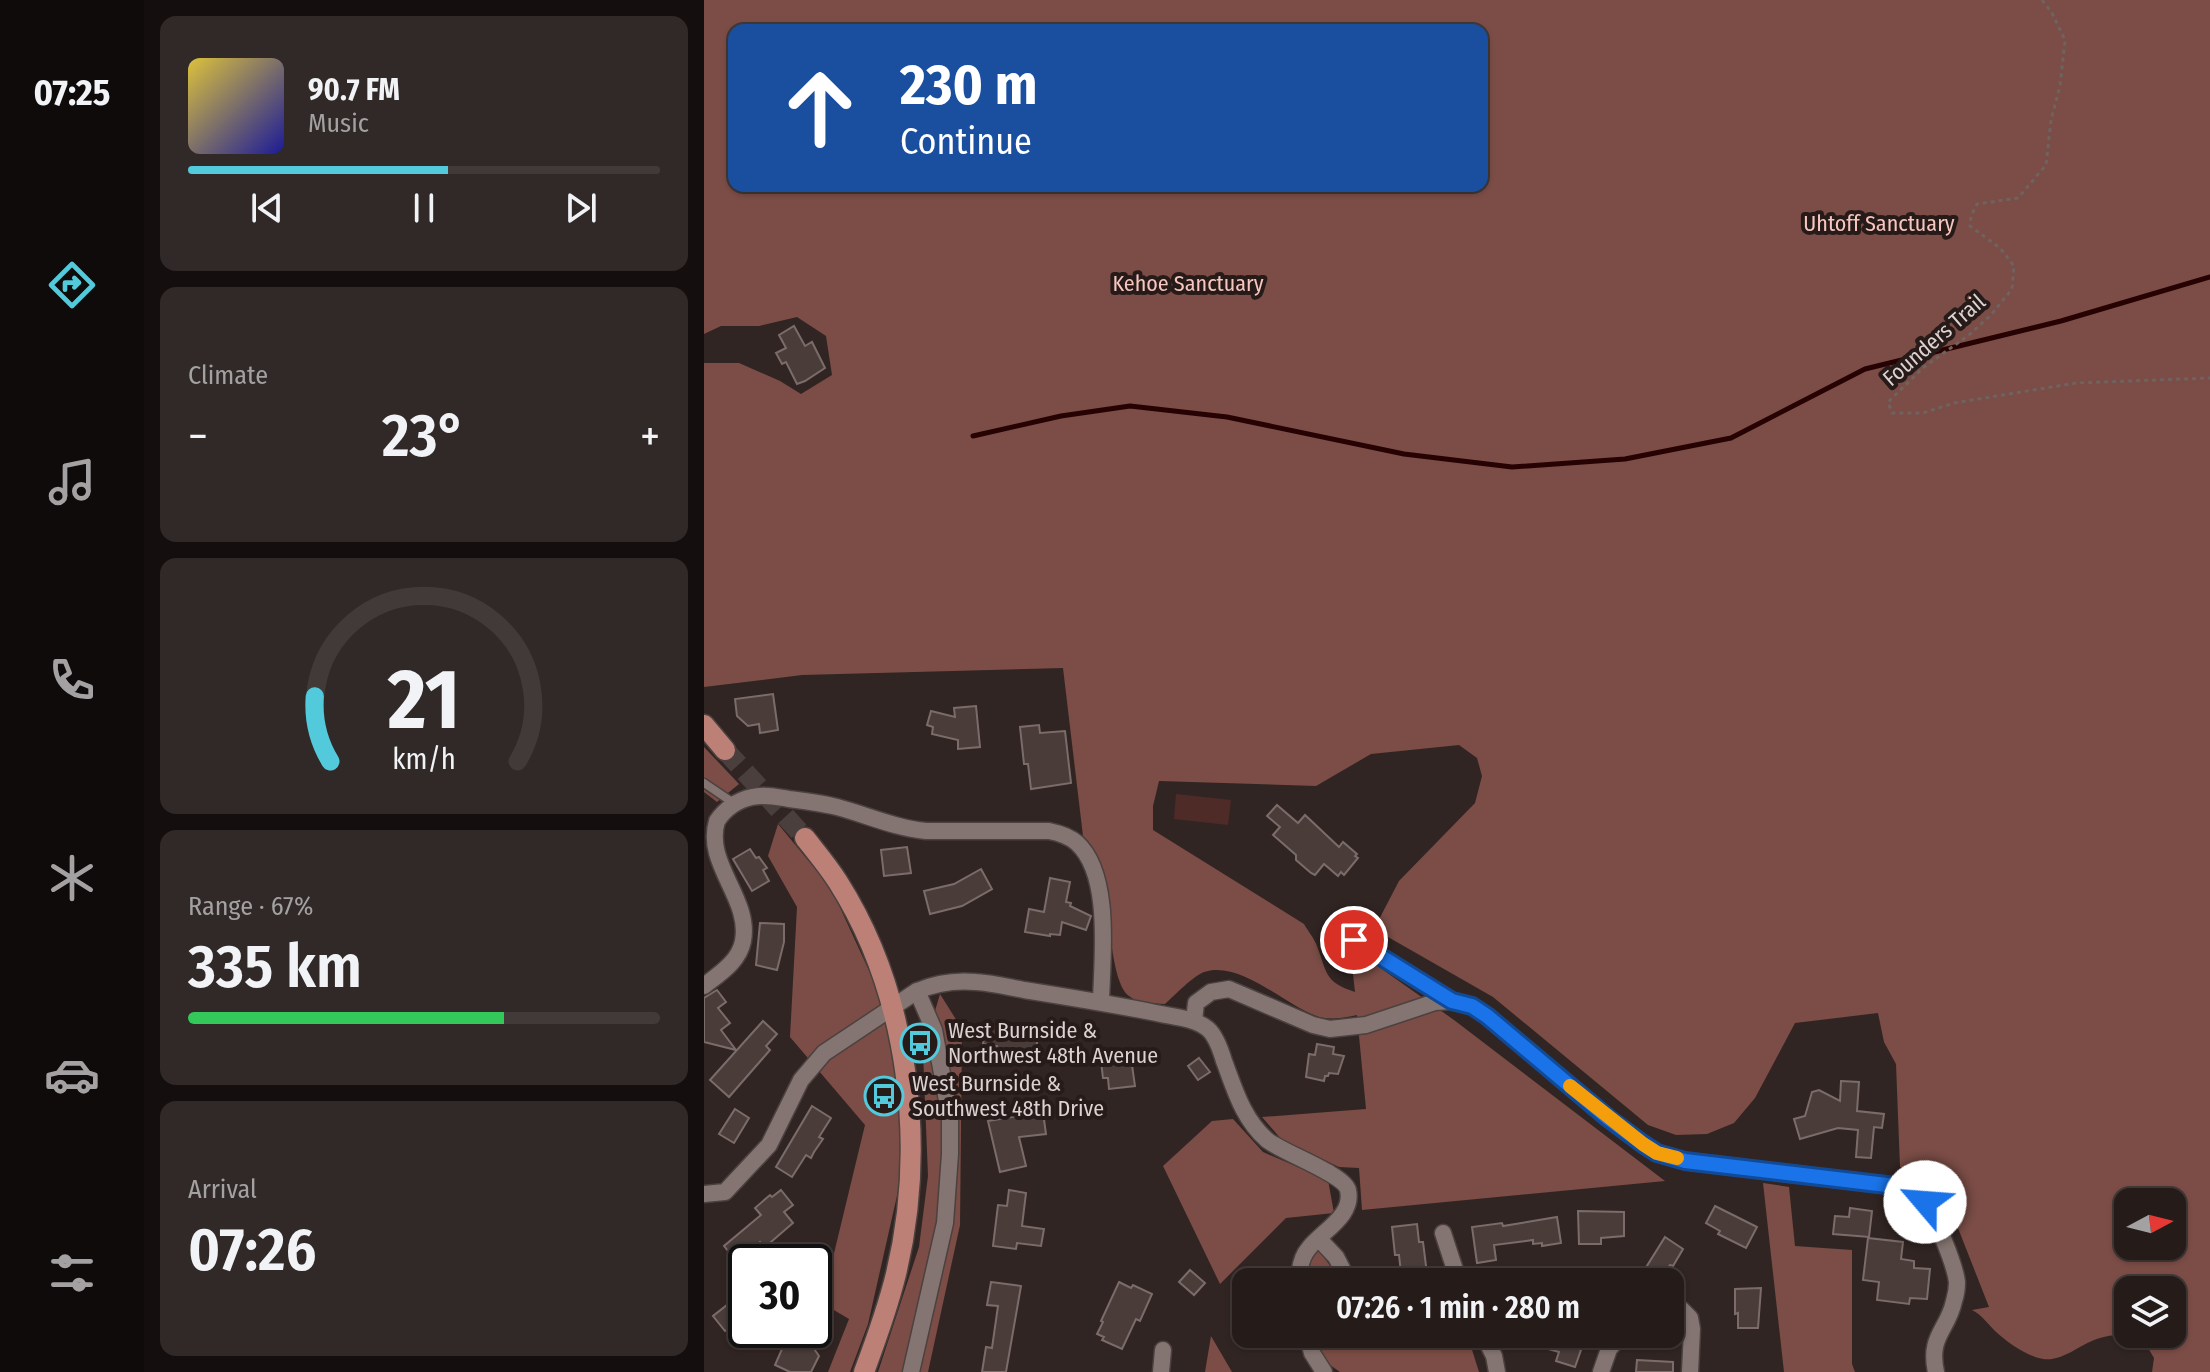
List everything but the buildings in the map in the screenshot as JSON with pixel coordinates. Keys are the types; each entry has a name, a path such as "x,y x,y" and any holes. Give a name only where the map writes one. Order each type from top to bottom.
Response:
{"main road":[{"path":"704,725 725,750"},
{"path":"805,838 837,881 860,923 893,1007 907,1090 911,1155 907,1217 887,1307 864,1372"}],"street":[{"path":"704,986 729,966 743,943 744,932 739,911 713,862 710,847 715,824 736,804 752,797 771,796 838,808 907,829 1049,831 1077,843 1098,879 1101,902 1101,1002"},
{"path":"704,1194 725,1192 769,1145 801,1080 824,1053 917,991 933,984 975,982 1101,1002 1194,1021 1209,1030 1219,1046 1240,1106 1264,1137 1279,1149 1346,1184 1349,1203 1307,1249 1300,1268"},
{"path":"1194,1021 1196,1003 1211,992 1229,989 1313,1025 1330,1029 1366,1025 1435,1002 1452,1001 1472,1006 1487,1016 1608,1118 1657,1153 1685,1161 1911,1190 1925,1202 1933,1217 1957,1284 1954,1305 1938,1335 1933,1353 1936,1372"},
{"path":"911,1372 945,1223 950,1154 950,1117 934,1030 917,991"},
{"path":"1443,1233 1454,1268"},
{"path":"1319,1239 1342,1268"},
{"path":"1684,1312 1690,1318 1692,1329 1690,1372"},
{"path":"1311,1348 1324,1372"},
{"path":"1490,1348 1497,1372"},
{"path":"1601,1372 1610,1348"},
{"path":"1161,1372 1163,1350"}],"lane":[{"path":"704,783 736,804"},
{"path":"1354,940 1452,1001"}],"path":[{"name":"Founders Trail","path":"2042,0 2065,40 2046,165 2018,198 1977,204 1971,216 1970,226 2000,248 2014,266 2012,289 1991,315 1924,367 1888,402 1892,413 1923,413 1954,403 2076,383 2210,378"}],"shaded area":[{"path":"1176,794 1231,800 1228,825 1174,819"}],"green space":[{"path":"704,0 2210,0 2210,1372 2152,1372 2154,1358 2148,1348 2186,1348 2186,1276 2114,1276 2114,1335 2093,1340 2058,1358 2043,1359 2024,1352 1972,1310 1989,1307 1947,1200 1920,1174 1900,1167 1896,1064 1884,1042 1878,1013 1795,1023 1755,1098 1734,1123 1707,1134 1676,1135 1648,1125 1493,997 1374,929 1399,881 1475,803 1482,776 1477,758 1459,745 1371,754 1316,786 1159,781 1153,806 1153,830 1304,924 1316,943 1328,975 1337,984 1355,992 1353,974 1362,955 1454,1020 1665,1181 1362,1210 1359,1168 1339,1167 1282,1140 1262,1117 1366,1109 1357,1015 1319,1017 1246,977 1218,970 1200,974 1165,1004 1137,1000 1122,987 1113,955 1100,863 1083,836 1063,668 802,675 704,687 704,363 739,363 801,394 832,375 826,336 797,317 759,326 721,326 704,334"},
{"path":"704,747 739,784 717,802 704,792"},
{"path":"778,824 831,888 883,1001 900,1093 901,1178 868,1324 850,1372 828,1372 849,1319 832,1309 832,1262 865,1125 790,1037 797,907 768,856"},
{"path":"940,994 962,1029 960,1225 928,1372 878,1372 919,1247 928,1176 923,1052"},
{"path":"1233,1119 1263,1152 1328,1180 1334,1213 1286,1218 1236,1268 1232,1268 1220,1284 1163,1166 1212,1121"},
{"path":"1763,1183 1789,1187 1795,1246 1852,1250 1852,1364 1855,1372 1784,1372"},
{"path":"1314,1244 1331,1268 1306,1268"},
{"path":"1211,1336 1232,1372 1205,1372"},
{"path":"1319,1348 1471,1348 1479,1372 1340,1372 1323,1360"}],"waterway":[{"path":"973,436 1061,416 1130,406 1227,417 1404,454 1512,467 1625,459 1731,438 1865,369 2061,321 2210,277"}],"tunnel":[{"path":"725,750 805,838"}],"slow traffic":[{"path":"1570,1086 1643,1144 1657,1153 1677,1158"}],"place":[{"name":"West Burnside & Northwest 48th Avenue","path":"920,1043"},
{"name":"West Burnside & Southwest 48th Drive","path":"884,1096"}],"route":[{"path":"1354,940 1452,1001 1472,1006 1487,1016 1608,1118 1657,1153 1685,1161 1895,1186 1911,1190 1925,1202"}],"park label":[{"name":"Uhtoff Sanctuary","path":"1879,223"},
{"name":"Kehoe Sanctuary","path":"1188,283"}]}
